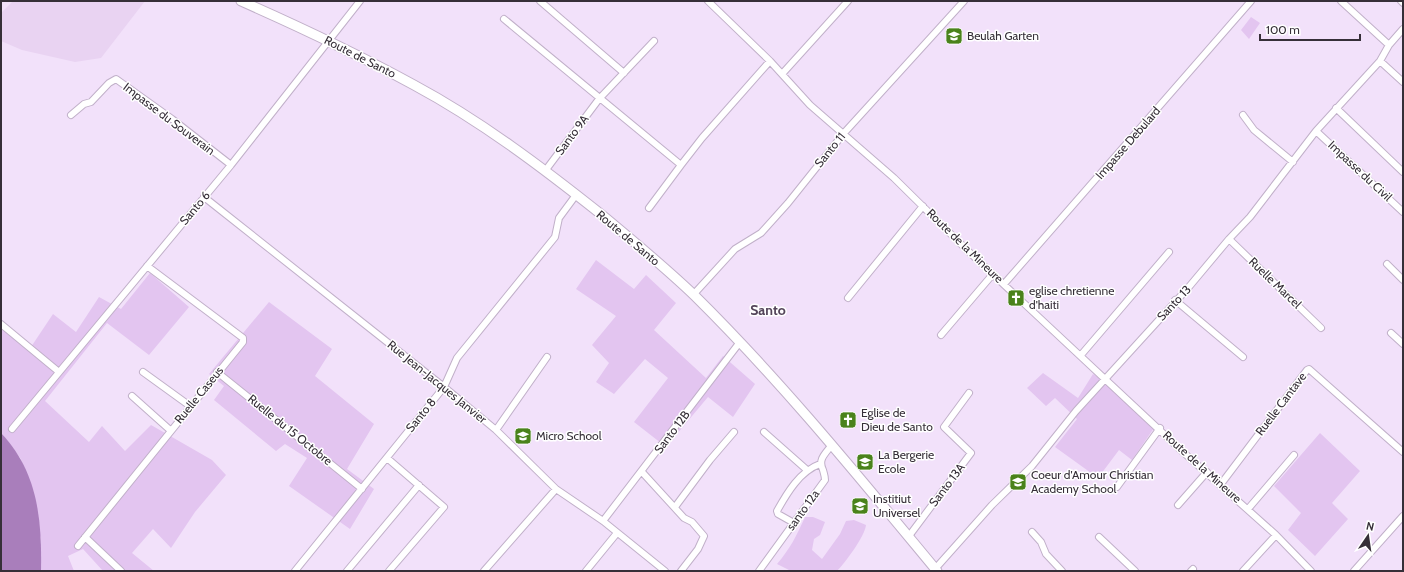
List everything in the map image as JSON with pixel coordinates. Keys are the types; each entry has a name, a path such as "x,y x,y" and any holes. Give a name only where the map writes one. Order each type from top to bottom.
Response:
{"main road":[{"name":"Route de Santo","path":"241,1 328,41 437,98 503,141 545,171 628,237 693,295 740,342 791,398 936,570"}],"street":[{"name":"Santo 6","path":"12,429 231,165 360,1"},
{"path":"540,1 624,73"},
{"name":"Route de la Mineure","path":"708,1 770,61 810,106 894,178 993,274 1276,535 1311,571"},
{"path":"782,74 848,1"},
{"name":"Santo 11","path":"693,295 735,249 760,233 788,203 844,134 903,66 964,1"},
{"name":"Impasse Debulard","path":"1004,284 1251,1"},
{"path":"1341,1 1389,45"},
{"path":"504,19 599,99 681,165"},
{"name":"Santo 13","path":"936,570 992,505 1032,466 1076,411 1175,300 1188,288 1250,217 1316,131 1380,61 1389,45 1403,29"},
{"name":"Santo 9A","path":"545,171 599,99 654,41"},
{"path":"649,208 702,138 770,61"},
{"path":"1380,61 1403,82"},
{"name":"Impasse du Souverain","path":"71,115 84,104 91,102 109,82 116,79 172,119 231,165"},
{"path":"1336,108 1403,172"},
{"path":"1243,115 1254,130 1293,162"},
{"name":"Impasse du Civil","path":"1316,131 1403,212"},
{"name":"Santo 8","path":"295,571 444,387 457,358 555,237 559,218 576,195"},
{"name":"Rue Jean-Jacques Janvier","path":"204,198 444,387 496,430 556,489 603,522 665,571"},
{"path":"848,298 923,206"},
{"name":"Ruelle Marcel","path":"1230,239 1321,328"},
{"path":"1081,355 1169,252"},
{"path":"1387,264 1403,280"},
{"name":"Ruelle Caseus","path":"78,546 170,430 243,342 243,338 147,266"},
{"path":"941,335 993,274"},
{"path":"1175,300 1243,356"},
{"path":"1,324 59,372"},
{"path":"1391,333 1403,344"},
{"name":"Santo 12B","path":"603,522 740,342"},
{"path":"496,430 547,357"},
{"name":"Ruelle Cantave","path":"1221,484 1309,369 1403,452"},
{"path":"143,372 190,406"},
{"name":"Ruelle du 15 Octobre","path":"218,372 362,488"},
{"name":"Santo 13A","path":"908,536 971,453 944,427 969,393"},
{"path":"132,396 170,430"},
{"path":"1117,487 1160,428"},
{"path":"675,507 710,460 734,432"},
{"path":"764,432 807,470"},
{"path":"794,523 778,514 777,511 807,470 820,464 821,459 831,446"},
{"path":"1248,509 1294,455"},
{"path":"387,458 444,507 389,571"},
{"name":"santo 12a","path":"759,571 825,480 820,464"},
{"path":"642,472 684,518 702,532 704,536 698,549 681,571"},
{"path":"1178,505 1207,472"},
{"path":"347,571 419,485"},
{"path":"484,571 556,489"},
{"path":"1354,571 1403,516"},
{"path":"1032,532 1042,542 1046,554 1062,571"},
{"path":"586,571 617,533"},
{"path":"1243,571 1276,535"},
{"path":"85,537 121,571"},
{"path":"1099,537 1135,571"}],"shaded area":[{"path":"13,1 145,1 101,58 75,62 22,50 1,41 1,13"},
{"path":"1251,17 1260,23 1249,39 1241,30"},
{"path":"596,260 634,289 646,275 676,303 654,330 706,378 723,356 755,384 733,417 708,397 666,447 634,422 668,378 645,359 614,394 596,382 609,363 592,345 616,316 576,289"},
{"path":"150,273 189,307 149,355 107,323 45,401 89,442 102,426 125,451 151,425 212,460 226,475 195,512 171,548 153,529 132,553 154,571 103,571 83,549 68,556 74,571 41,571 41,539 21,459 1,433 1,328 29,350 53,314 76,332 99,297 121,309"},
{"path":"269,302 332,349 315,376 374,424 347,469 374,489 350,529 289,486 307,458 285,444 276,451 214,400 224,386 209,374"},
{"path":"1043,373 1078,398 1093,374 1106,383 1154,428 1132,460 1119,450 1098,478 1055,447 1077,419 1055,398 1046,406 1027,388"},
{"path":"1,433 23,464 30,480 39,515 41,571 1,571"},
{"path":"1320,433 1360,471 1332,503 1348,519 1315,556 1288,530 1301,513 1274,486"},
{"path":"805,517 813,517 825,522 820,535 814,539 812,550 822,559 840,534 846,521 854,520 866,525 862,536 837,571 791,571 777,564 793,542"}],"place":[{"name":"Beulah Garten","path":"954,36"},
{"name":"eglise chretienne d'haiti","path":"1016,298"},
{"name":"Eglise de Dieu de Santo","path":"848,420"},
{"name":"Micro School","path":"523,436"},
{"name":"La Bergerie Ecole","path":"865,462"},
{"name":"Coeur d'Amour Christian Academy School","path":"1018,482"},
{"name":"Institiut Universel","path":"860,506"}],"district":[{"name":"Santo","path":"768,310"}]}
